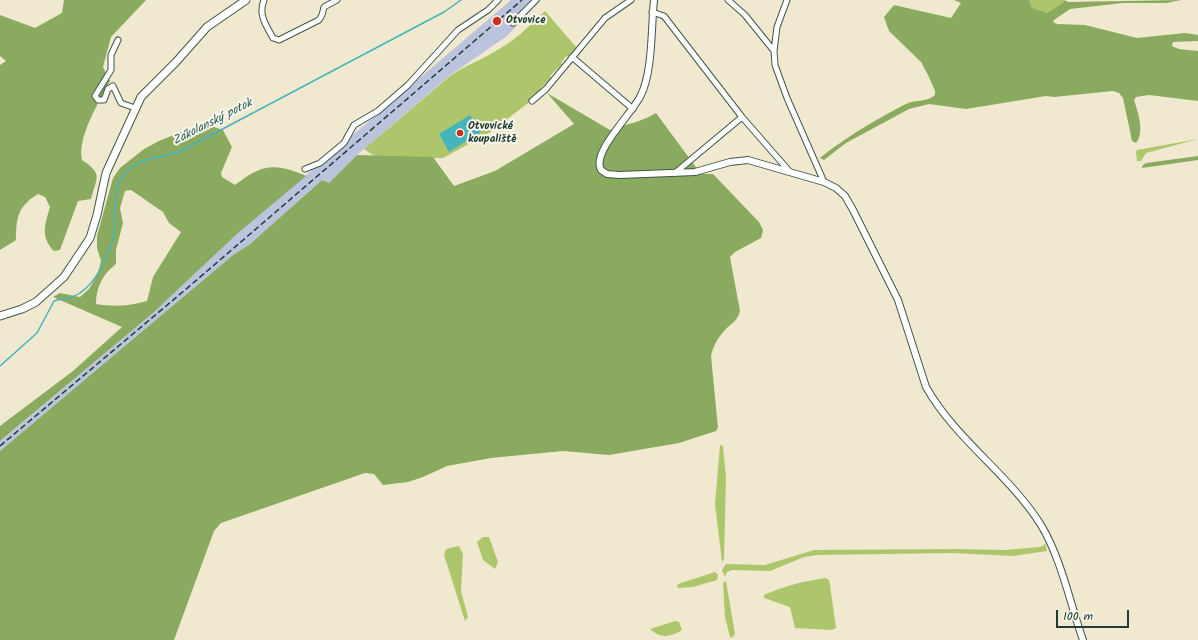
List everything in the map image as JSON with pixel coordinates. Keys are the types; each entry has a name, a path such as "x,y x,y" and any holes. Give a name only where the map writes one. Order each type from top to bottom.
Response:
{"main road":[{"path":"0,316 22,309 43,298 64,277 76,262 92,233 106,173 134,108 147,89 176,62 200,33 246,0"}],"street":[{"path":"264,0 261,10 264,22 273,38 279,40 319,20 324,7 337,0"},
{"path":"305,169 320,163 344,143 354,125 378,110 414,80 458,30 488,10 498,0"},
{"path":"513,23 536,0"},
{"path":"532,100 546,89 606,18 631,0"},
{"path":"654,0 646,82 641,96 602,151 599,162 601,170 607,174 620,175 695,172 730,162 748,160 824,182 843,194 860,224 898,300 922,376 932,397 964,437 1016,491 1041,526 1054,552 1083,640"},
{"path":"728,0 745,15 774,51"},
{"path":"787,0 777,27 774,51 775,64 787,98 824,182"},
{"path":"652,12 664,16 742,117 790,172"},
{"path":"118,40 111,55 111,70 95,96 98,100 104,100 108,89 113,86 121,102 134,108"},
{"path":"572,57 632,109"},
{"path":"675,173 742,117"}],"shaded area":[{"path":"511,0 541,0 507,36 449,76 357,155 329,183 322,180 250,244 233,255 0,451 0,441 153,313 237,234"}],"green space":[{"path":"64,0 146,0 111,37 103,67 110,81 90,120 81,151 82,160 93,169 97,176 91,199 78,201 60,250 54,251 45,235 45,225 50,207 45,197 38,194 22,208 18,219 16,240 0,250 0,65 6,61 0,56 0,15 35,28 62,13"},
{"path":"954,0 1029,0 1032,8 1047,13 1063,3 1064,0 1068,2 1181,0 1167,3 1123,3 1070,9 1053,22 1057,24 1085,25 1137,38 1185,33 1198,35 1198,41 1173,42 1172,46 1179,49 1198,51 1198,101 1149,95 1136,97 1134,100 1139,116 1140,134 1136,143 1132,141 1123,98 1119,93 1113,91 1054,97 1046,96 966,109 929,104 909,109 846,143 824,160 820,158 850,136 885,115 906,104 925,100 935,95 935,91 921,62 889,31 884,17 894,5 951,18 961,3"},
{"path":"1029,0 1064,0 1064,3 1047,13 1032,9"},
{"path":"545,11 577,48 568,57 566,56 561,63 562,64 550,76 551,78 541,88 543,89 536,97 489,133 443,158 380,158 364,149 450,76 501,48 527,28"},
{"path":"547,93 610,130 640,121 656,113 701,174 713,174 759,222 763,230 761,238 735,252 730,257 740,311 736,320 718,339 711,356 718,428 716,431 679,443 609,455 563,451 491,458 447,466 408,482 383,485 374,474 365,473 221,523 214,531 174,640 0,640 0,451 233,255 250,244 322,180 329,183 357,155 433,157 454,186 495,171 574,124"},
{"path":"214,127 223,130 232,147 221,173 222,177 235,185 254,172 269,167 288,169 306,176 237,234 153,313 0,441 0,426 73,371 122,327 53,297 60,293 80,297 89,289 98,273 101,261 97,248 97,236 113,178 120,168 144,149 181,132","holes":["131,190 163,212 169,223 181,232 153,277 147,301 122,306 96,304 97,292 101,281 107,272 116,264 116,250 123,223 120,208 125,191"]},
{"path":"1198,139 1146,153 1141,161 1137,161 1137,150"},
{"path":"1198,156 1198,160 1142,168 1146,163"},
{"path":"720,445 723,446 726,478 724,559 722,562 715,504"},
{"path":"483,537 489,537 498,562 495,569 483,560 477,542"},
{"path":"1045,543 1047,551 1013,556 952,553 817,555 804,557 770,571 732,570 727,572 725,577 722,570 726,564 765,565 814,550 1006,550 1039,547 1043,546"},
{"path":"459,546 463,554 461,591 468,617 465,621 444,555 446,549"},
{"path":"715,572 718,575 717,580 693,587 677,588 678,584"},
{"path":"826,578 829,580 830,585 836,628 832,630 795,628 790,607 764,598 764,595 787,586"},
{"path":"726,581 735,634 732,638 730,637 725,617 723,583"},
{"path":"675,621 679,622 682,630 674,634 662,636 650,629"}],"water":[{"name":"Otvovické koupaliště","path":"470,115 481,132 449,152 439,134"}],"waterway":[{"name":"Zákolanský potok","path":"0,366 37,333 54,301 77,295 86,288 97,275 110,249 114,234 116,198 119,182 130,168 147,160 179,152 444,12 461,0"}],"railway":[{"path":"0,446 185,290 522,0"}],"place":[{"name":"Otvovice","path":"497,21"},
{"name":"Otvovické koupaliště","path":"460,133"}]}
